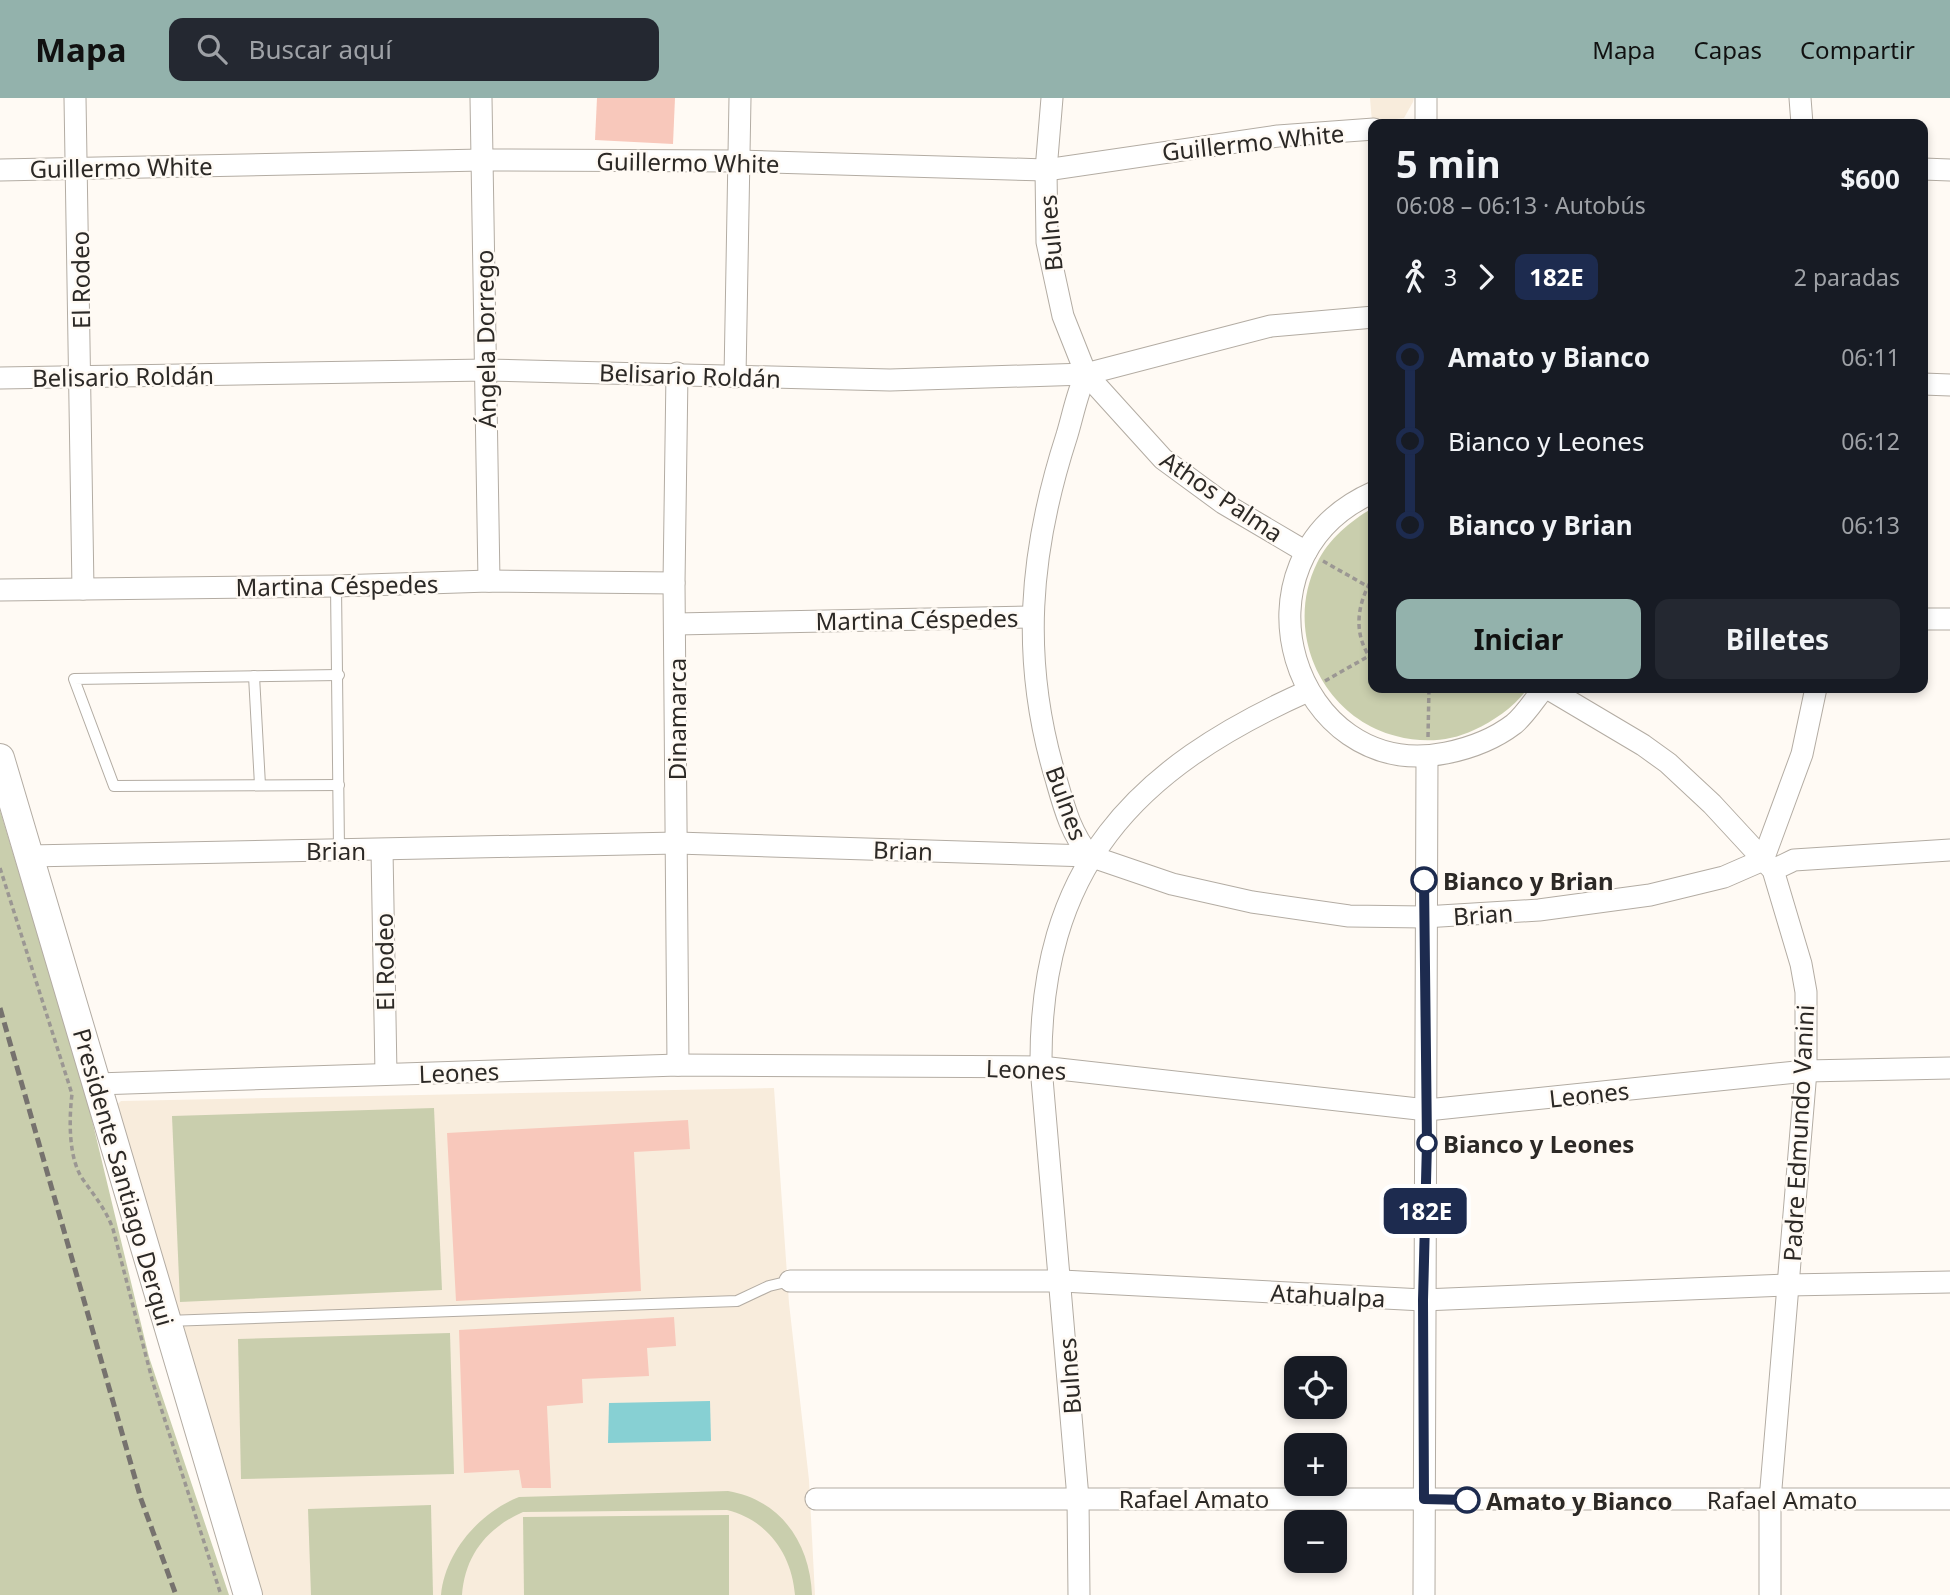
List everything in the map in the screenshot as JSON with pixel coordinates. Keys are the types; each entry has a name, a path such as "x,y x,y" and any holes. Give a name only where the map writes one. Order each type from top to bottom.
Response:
{"street":[{"name":"El Rodeo","path":"75,98 79,167 83,589"},
{"name":"Ángela Dorrego","path":"481,98 489,581"},
{"path":"735,377 740,98"},
{"name":"Bulnes","path":"1052,98 1045,216 1049,262 1063,316 1086,374 1044,514 1031,617 1036,684 1046,743 1073,833 1090,856 1062,916 1051,951 1041,1025 1041,1067 1062,1281 1078,1498 1079,1595"},
{"path":"1426,98 1426,119"},
{"path":"1800,98 1802,119"},
{"name":"Guillermo White","path":"0,170 482,160 738,161 1046,170 1278,135 1368,129"},
{"path":"1928,169 1950,170"},
{"name":"Belisario Roldán","path":"0,378 486,370 890,380 1086,374 1271,326 1368,318"},
{"name":"Dinamarca","path":"677,373 674,583 678,1065"},
{"name":"Athos Palma","path":"1086,374 1163,458 1223,503 1306,552"},
{"path":"1928,384 1950,385"},
{"path":"1368,495 1355,500 1327,523 1306,552 1292,585 1288,622 1294,657 1308,691 1331,719 1361,740 1395,753 1427,757 1476,747 1515,723 1542,693"},
{"name":"Martina Céspedes","path":"0,590 336,586 489,581 674,583"},
{"name":"Martina Céspedes","path":"676,624 1031,617"},
{"path":"1928,619 1950,619"},
{"path":"1090,856 1151,788 1180,763 1256,716 1308,691"},
{"path":"1555,693 1611,724 1668,763 1768,865 1802,754 1815,693"},
{"path":"1424,1595 1423,1300 1427,1110 1424,917 1427,757"},
{"name":"Presidente Santiago Derqui","path":"0,758 248,1595"},
{"name":"Brian","path":"29,856 677,843 1090,856 1172,884 1252,902 1349,916 1424,917 1539,909 1650,895 1794,860 1950,850"},
{"name":"El Rodeo","path":"382,850 386,1074"},
{"name":"Padre Edmundo Vanini","path":"1768,865 1795,940 1806,992 1806,1071 1770,1500 1770,1595"},
{"name":"Leones","path":"97,1084 678,1065 1041,1067 1427,1110 1806,1071 1950,1068"},
{"name":"Atahualpa","path":"790,1281 1062,1281 1423,1300 1788,1285 1950,1282"},
{"name":"Rafael Amato","path":"816,1499 1950,1499"}],"lane":[{"path":"336,586 339,849"},
{"path":"339,675 74,679 114,786 339,785"},
{"path":"254,676 260,785"},
{"path":"166,1321 737,1301 769,1286 790,1281"}],"path":[{"path":"1306,552 1367,586 1359,607 1358,624 1368,656 1308,691"},
{"path":"1427,757 1429,693"},
{"path":"0,868 72,1094 70,1107 76,1167 105,1208 113,1229 153,1383 221,1595"}],"shaded area":[{"path":"1370,98 1414,98 1404,118 1372,119"},
{"path":"774,1088 789,1303 809,1480 815,1595 254,1595 109,1112 121,1101"}],"green space":[{"path":"1368,511 1368,693 1524,693 1504,712 1474,730 1455,737 1416,740 1370,726 1348,711 1330,691 1316,668 1308,643 1305,616 1308,589 1322,554 1341,531"},
{"path":"0,810 86,1095 149,1357 229,1595 0,1595"},
{"path":"434,1108 442,1290 180,1302 172,1116"},
{"path":"450,1333 454,1474 241,1479 238,1339"},
{"path":"728,1491 763,1504 789,1527 805,1558 812,1595 795,1595 789,1566 783,1553 766,1531 742,1515 727,1510 523,1512 499,1526 480,1544 468,1567 462,1595 441,1595 449,1564 467,1536 491,1513 519,1497"},
{"path":"431,1505 433,1595 311,1595 308,1509"},
{"path":"729,1515 729,1595 524,1595 523,1517"}],"water":[{"path":"710,1401 711,1441 608,1443 609,1403"}],"building":[{"path":"597,98 675,98 673,144 595,140"},
{"path":"688,1120 690,1149 634,1152 641,1291 456,1301 447,1133"},
{"path":"674,1317 676,1346 647,1348 649,1376 582,1379 583,1403 547,1406 551,1488 522,1488 519,1470 464,1473 459,1330"}],"railway":[{"path":"0,1008 141,1499 176,1595"}],"bus line":[{"name":"182E","path":"1424,880 1427,1143 1423,1300 1424,1499 1467,1500"}],"place":[{"name":"Bianco y Brian","path":"1424,880"},
{"name":"Bianco y Leones","path":"1427,1143"},
{"name":"Amato y Bianco","path":"1467,1500"}]}
